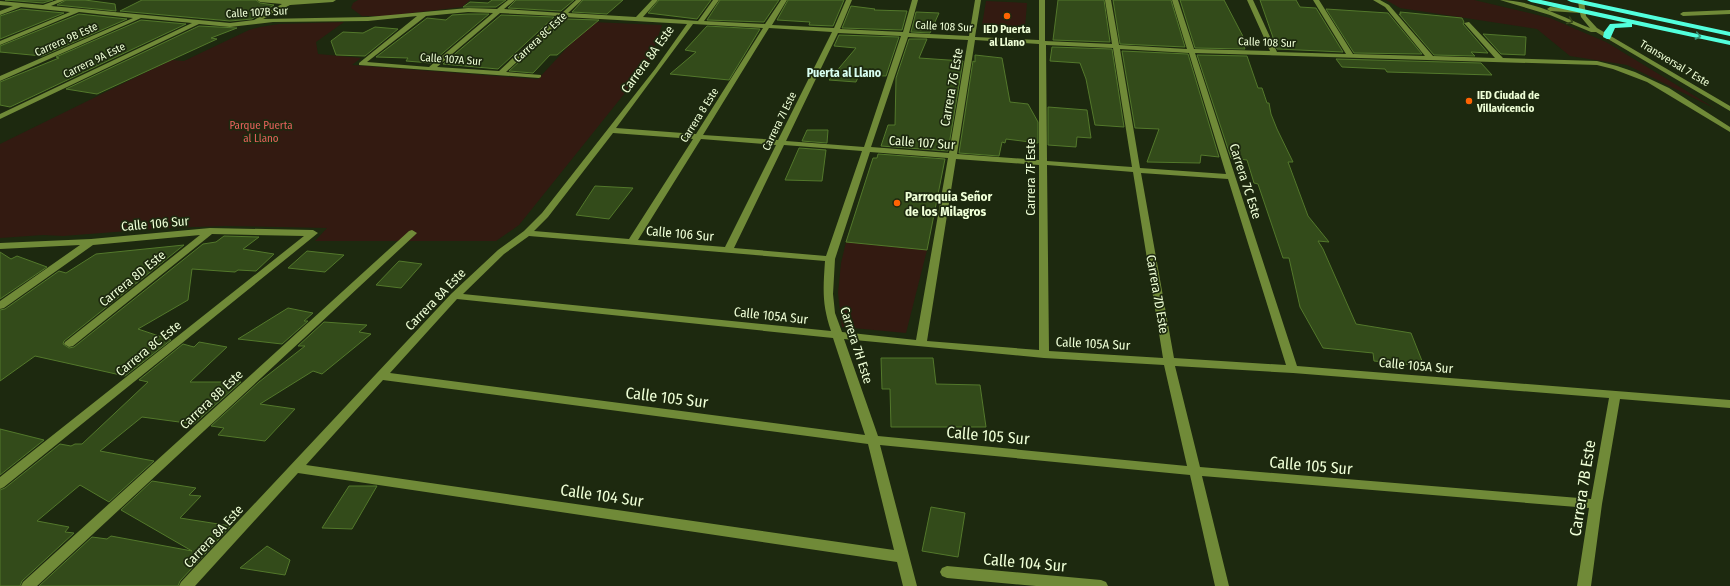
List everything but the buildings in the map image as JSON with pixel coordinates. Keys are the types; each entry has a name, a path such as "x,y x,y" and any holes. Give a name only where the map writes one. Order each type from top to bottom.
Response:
{"highway":[{"path":"1531,0 1730,43"},
{"path":"1606,0 1698,27"},
{"path":"1577,1 1730,34"},
{"path":"1608,37 1608,32 1617,26 1665,29"}],"street":[{"path":"44,7 62,0"},
{"path":"260,0 289,3 333,0"},
{"path":"430,69 512,0"},
{"name":"Carrera 8C Este","path":"501,73 579,0"},
{"path":"638,19 654,0"},
{"name":"Carrera 8A Este","path":"186,586 455,296 501,252 527,233 545,215 695,23 716,0"},
{"name":"Carrera 8 Este","path":"632,242 784,0"},
{"name":"Carrera 7I Este","path":"728,250 836,31 849,0"},
{"name":"Carrera 7H Este","path":"910,586 873,440 836,336 830,313 828,294 830,259 906,35 915,0"},
{"name":"Carrera 7G Este","path":"921,344 973,39 978,0"},
{"name":"Carrera 7F Este","path":"1042,0 1044,354"},
{"name":"Carrera 7D Este","path":"1108,0 1169,362 1222,586"},
{"name":"Carrera 7C Este","path":"1176,0 1293,369"},
{"path":"1250,0 1274,53"},
{"path":"1316,0 1351,56"},
{"path":"1503,0 1552,10 1582,11"},
{"path":"1378,1 1387,6 1430,57"},
{"name":"Transversal 7 Este","path":"1577,1 1586,21 1591,26 1730,109"},
{"name":"Calle 107B Sur","path":"0,2 230,25 254,22 348,19"},
{"path":"254,22 289,3"},
{"name":"Transversal 7 Este","path":"1520,4 1552,14 1608,37"},
{"path":"0,13 21,5"},
{"path":"0,43 79,10"},
{"name":"Calle 108 Sur","path":"348,19 397,18 468,10 499,11 1192,51 1597,63 1610,65 1653,82 1730,130"},
{"path":"1683,14 1730,12"},
{"name":"Calle 107A Sur","path":"423,15 361,64 539,76"},
{"name":"Carrera 9B Este","path":"0,79 140,17"},
{"name":"Carrera 9A Este","path":"0,117 197,22"},
{"path":"1467,24 1500,60"},
{"name":"Calle 107 Sur","path":"610,130 1232,178"},
{"name":"Calle 106 Sur","path":"0,246 91,242 210,231 313,233"},
{"name":"Carrera 8D Este","path":"69,344 210,231"},
{"name":"Carrera 8C Este","path":"0,484 313,233"},
{"name":"Carrera 8B Este","path":"28,586 412,233"},
{"name":"Calle 106 Sur","path":"527,233 830,259"},
{"path":"0,306 91,242"},
{"name":"Calle 105A Sur","path":"455,296 921,344 1044,354 1293,369 1730,404"},
{"name":"Calle 105 Sur","path":"380,376 873,440 1195,471 1596,504"},
{"name":"Carrera 7B Este","path":"1584,586 1596,504 1615,395"},
{"name":"Calle 104 Sur","path":"296,468 903,557"},
{"name":"Calle 104 Sur","path":"947,572 1100,586"}],"green space":[{"path":"358,0 470,0 462,7 387,16 362,16 351,8 353,3"},
{"path":"1386,0 1474,0 1550,18 1606,42 1716,109 1627,65 1570,56 1537,29 1400,8"},
{"name":"IED Puerta al Llano","path":"986,1 1027,3 1025,27 982,25"},
{"name":"Parque Puerta al Llano","path":"344,22 316,42 318,54 361,58 352,65 538,79 591,22 662,25 649,63 519,225 496,241 315,241 327,228 225,226 167,228 63,236 43,235 0,238 0,144 171,60 184,61 249,30 279,24"},
{"path":"846,242 927,250 906,333 842,327 838,293 841,263"}],"place":[{"name":"IED Puerta al Llano","path":"1007,16"},
{"name":"IED Ciudad de Villavicencio","path":"1469,101"},
{"name":"Parroquia Señor de los Milagros","path":"897,203"}],"district":[{"name":"Puerta al Llano","path":"844,73"}]}
